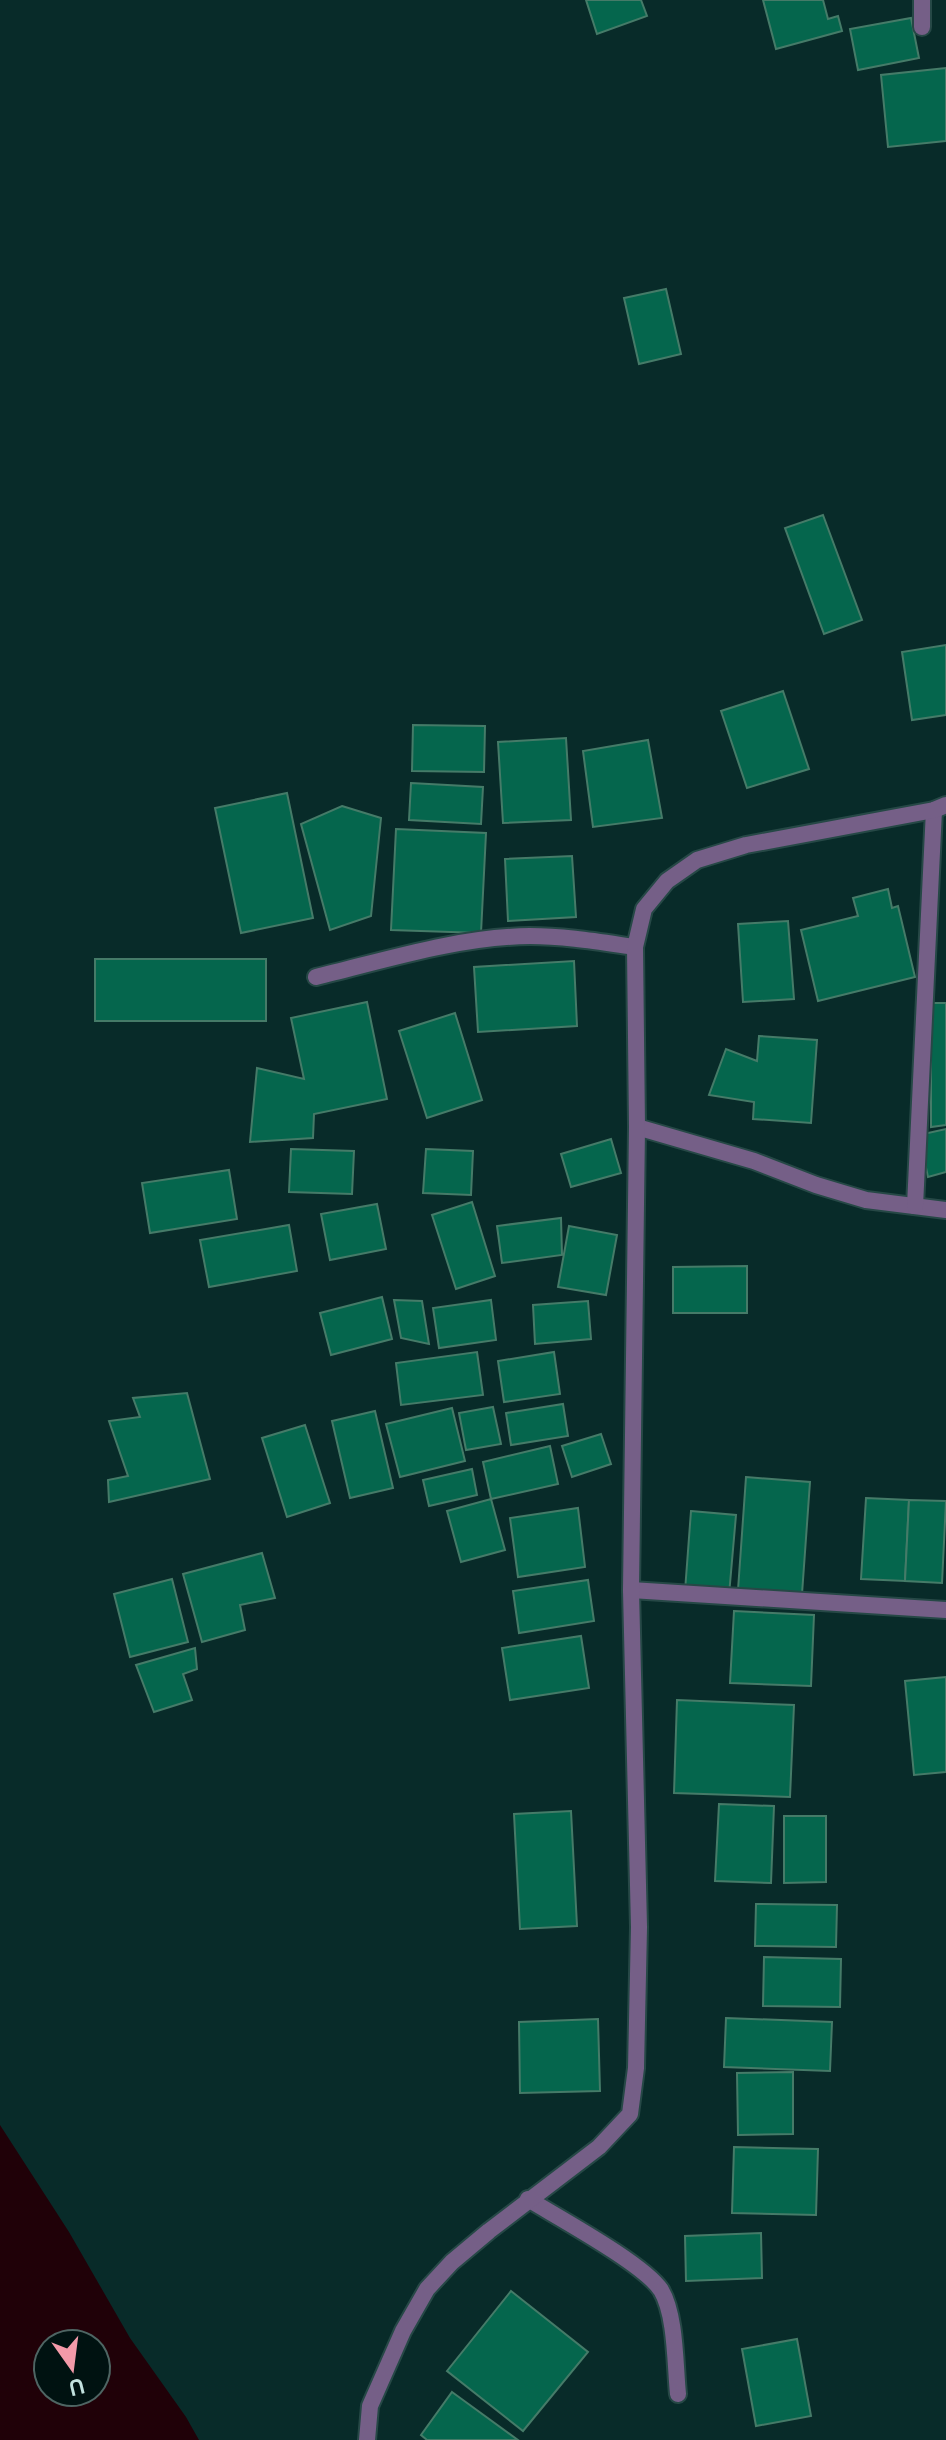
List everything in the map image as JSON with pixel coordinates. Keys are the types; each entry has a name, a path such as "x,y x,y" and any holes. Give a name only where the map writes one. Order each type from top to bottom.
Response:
{"street":[{"path":"922,0 922,27"},
{"path":"367,2440 370,2406 403,2331 427,2289 452,2262 528,2199 599,2147 630,2114 636,2068 639,1942 631,1590 637,1127 635,947 644,909 667,881 697,860 746,845 940,808 915,1206"},
{"path":"316,977 423,950 490,939 530,936 635,947"},
{"path":"637,1127 754,1161 866,1200 946,1210"},
{"path":"631,1590 946,1610"},
{"path":"528,2199 646,2273 662,2292 670,2319 678,2394"}],"shaded area":[{"path":"0,2125 69,2232 130,2338 199,2440 0,2440"}],"building":[{"path":"586,0 641,0 647,16 597,34"},
{"path":"763,0 823,0 828,19 838,16 842,31 776,49"},
{"path":"911,18 919,58 858,70 850,29"},
{"path":"946,68 946,141 888,147 881,75"},
{"path":"666,289 681,354 639,364 624,298"},
{"path":"823,515 862,620 824,634 785,528"},
{"path":"946,645 946,715 912,720 902,652"},
{"path":"783,691 809,769 747,788 721,711"},
{"path":"413,725 485,726 484,772 412,771"},
{"path":"566,738 571,820 503,823 498,742"},
{"path":"648,740 662,818 593,827 583,751"},
{"path":"411,783 483,787 481,824 409,820"},
{"path":"287,793 313,918 241,933 215,808"},
{"path":"342,806 381,818 371,916 330,930 301,824"},
{"path":"396,829 486,833 481,933 391,930"},
{"path":"572,856 576,917 508,921 505,859"},
{"path":"888,889 892,908 898,906 915,977 818,1001 801,930 858,916 853,898"},
{"path":"788,921 794,999 743,1002 738,924"},
{"path":"95,959 266,959 266,1021 95,1021"},
{"path":"574,961 577,1026 478,1032 474,967"},
{"path":"367,1002 387,1099 314,1114 313,1138 250,1142 257,1068 304,1079 291,1018"},
{"path":"931,1003 946,1003 946,1125 931,1127"},
{"path":"455,1013 482,1100 427,1118 399,1031"},
{"path":"759,1036 817,1040 811,1123 753,1119 754,1102 709,1095 726,1049 757,1061"},
{"path":"946,1129 946,1172 928,1177 919,1135"},
{"path":"611,1139 621,1173 571,1187 561,1154"},
{"path":"291,1149 354,1151 352,1194 289,1192"},
{"path":"426,1149 473,1151 471,1195 423,1193"},
{"path":"229,1170 237,1219 150,1233 142,1183"},
{"path":"472,1202 495,1276 456,1289 432,1215"},
{"path":"377,1204 386,1249 330,1260 321,1214"},
{"path":"561,1218 562,1255 502,1263 497,1226"},
{"path":"289,1225 297,1271 209,1287 200,1240"},
{"path":"569,1226 617,1235 606,1295 558,1287"},
{"path":"747,1266 747,1313 673,1313 673,1267"},
{"path":"382,1297 392,1339 331,1355 320,1313"},
{"path":"394,1300 422,1301 429,1344 401,1338"},
{"path":"491,1300 496,1340 439,1348 433,1308"},
{"path":"588,1301 591,1339 535,1344 533,1305"},
{"path":"477,1352 483,1395 401,1405 396,1363"},
{"path":"554,1352 560,1394 504,1402 498,1361"},
{"path":"187,1393 210,1479 109,1502 108,1480 128,1476 109,1421 140,1417 133,1398"},
{"path":"563,1404 568,1436 511,1445 506,1413"},
{"path":"493,1407 501,1444 466,1450 459,1413"},
{"path":"452,1408 465,1461 400,1477 386,1424"},
{"path":"375,1411 393,1488 350,1498 332,1421"},
{"path":"305,1425 330,1503 287,1517 262,1438"},
{"path":"601,1434 611,1464 572,1477 562,1446"},
{"path":"550,1446 558,1484 491,1499 483,1462"},
{"path":"472,1469 477,1495 429,1506 423,1480"},
{"path":"746,1477 810,1482 802,1594 738,1590"},
{"path":"866,1498 909,1500 905,1581 861,1579"},
{"path":"491,1499 505,1550 461,1562 447,1511"},
{"path":"909,1500 946,1501 942,1583 905,1581"},
{"path":"578,1508 585,1567 518,1577 510,1518"},
{"path":"691,1511 736,1515 729,1595 685,1591"},
{"path":"262,1553 275,1598 240,1605 245,1630 202,1642 183,1574"},
{"path":"172,1579 188,1642 130,1657 114,1594"},
{"path":"588,1580 594,1621 519,1633 513,1591"},
{"path":"734,1611 814,1615 811,1686 730,1683"},
{"path":"581,1636 589,1688 510,1700 502,1648"},
{"path":"195,1648 197,1669 183,1674 192,1700 154,1712 136,1665"},
{"path":"946,1677 946,1772 914,1775 905,1681"},
{"path":"677,1700 794,1705 790,1797 674,1793"},
{"path":"719,1804 774,1806 771,1883 715,1881"},
{"path":"571,1811 577,1926 520,1929 514,1814"},
{"path":"784,1816 826,1816 826,1882 784,1883"},
{"path":"756,1904 837,1905 836,1947 755,1946"},
{"path":"764,1957 841,1959 840,2007 763,2006"},
{"path":"726,2018 832,2022 830,2071 724,2067"},
{"path":"598,2019 600,2091 520,2093 519,2022"},
{"path":"793,2072 793,2134 738,2135 737,2073"},
{"path":"734,2147 818,2149 816,2215 732,2213"},
{"path":"761,2233 762,2278 686,2281 685,2236"},
{"path":"511,2291 588,2352 523,2431 447,2371"},
{"path":"797,2339 811,2416 756,2426 742,2349"},
{"path":"452,2392 518,2440 427,2440 421,2435"}]}
